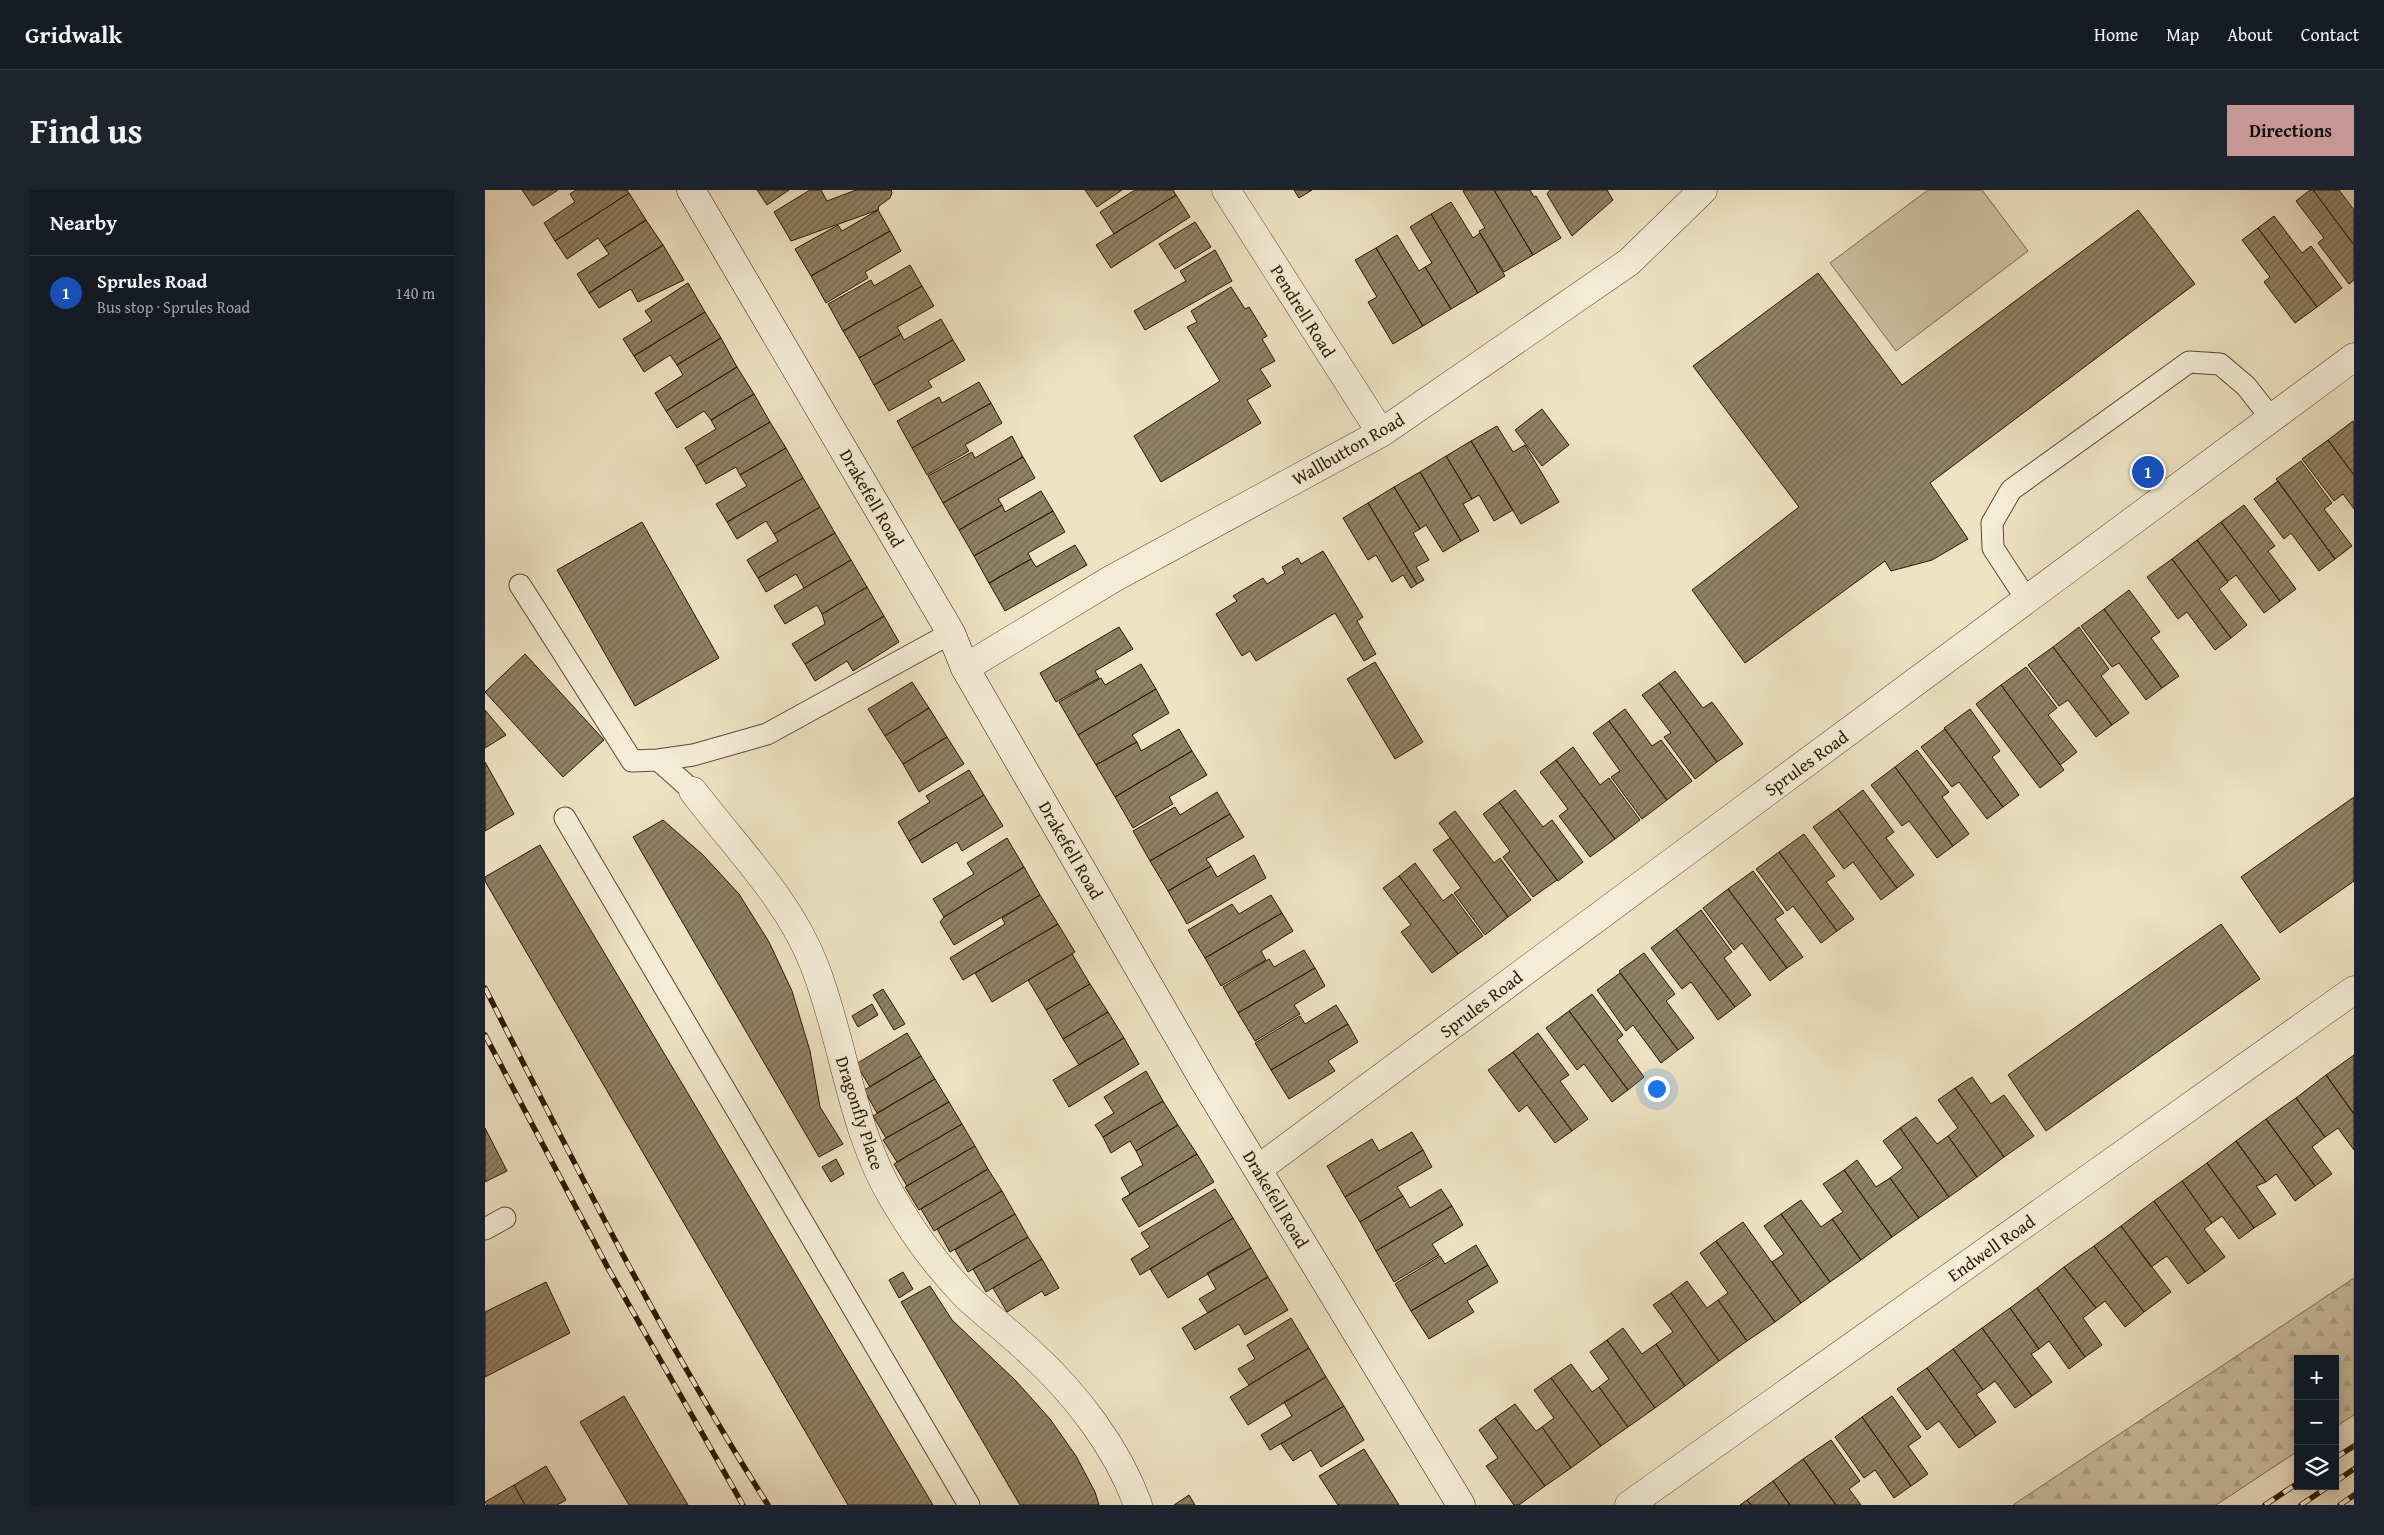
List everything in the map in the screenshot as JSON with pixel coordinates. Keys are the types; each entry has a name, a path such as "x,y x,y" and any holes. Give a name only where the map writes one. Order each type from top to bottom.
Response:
{"street":[{"name":"Drakefell Road","path":"691,190 951,633 965,668 1204,1081 1461,1505"},
{"name":"Pendrell Road","path":"1226,190 1381,433"},
{"name":"Wallbutton Road","path":"965,668 1111,579 1381,433 1629,262 1703,190"},
{"name":"Sprules Road","path":"1258,1169 2354,357"},
{"name":"Dragonfly Place","path":"693,791 718,824 755,866 800,934 815,967 857,1114 874,1164 894,1201 939,1267 965,1295 1051,1373 1076,1401 1113,1455 1138,1505"},
{"name":"Endwell Road","path":"1629,1505 2354,990"}],"lane":[{"path":"2027,600 1993,548 1992,524 2011,490 2189,362 2220,364 2246,386 2271,418"},
{"path":"520,584 633,761 693,755 767,734 951,633"},
{"path":"658,760 693,791"},
{"path":"565,818 969,1505"},
{"path":"485,1229 505,1218"}],"green space":[{"path":"1928,190 1982,190 2028,251 1896,351 1830,263"},
{"path":"2354,1278 2354,1415 2339,1424 2339,1355 2294,1355 2294,1454 2216,1505 2013,1505"}],"building":[{"path":"522,190 558,190 533,206"},
{"path":"576,190 627,190 629,193 555,241 544,223 575,202 570,194"},
{"path":"757,190 789,190 767,205"},
{"path":"810,190 821,190 827,201 856,190 891,190 892,193 890,198 879,206 878,210 791,241 774,212"},
{"path":"1085,190 1122,190 1097,207"},
{"path":"1135,190 1173,190 1176,195 1114,234 1100,212"},
{"path":"1294,190 1312,190 1299,198"},
{"path":"1464,190 1494,190 1533,255 1504,272 1479,231 1485,228"},
{"path":"1494,190 1530,190 1534,197 1536,196 1561,238 1533,255"},
{"path":"1550,190 1607,190 1613,200 1572,236 1547,194"},
{"path":"2310,190 2313,190 2354,245 2354,280 2349,284 2318,243 2324,238 2296,201"},
{"path":"2313,190 2339,190 2354,210 2354,245"},
{"path":"629,193 646,220 604,247 598,238 567,259 555,241"},
{"path":"1176,195 1190,217 1111,268 1096,245"},
{"path":"1451,202 1473,238 1480,233 1505,276 1478,293 1431,214"},
{"path":"878,210 890,231 811,276 795,249 838,225 842,231"},
{"path":"2138,210 2195,284 1930,483 1968,539 1932,560 1891,571 1885,561 1745,663 1692,590 1799,507 1693,366 1818,273 1902,385"},
{"path":"1431,214 1478,293 1451,309 1425,267 1432,263 1410,227"},
{"path":"2274,216 2302,253 2311,246 2342,288 2317,307 2258,228"},
{"path":"646,220 663,245 589,293 577,274 609,254 604,247"},
{"path":"1195,222 1211,247 1175,269 1159,244"},
{"path":"2258,228 2317,307 2295,323 2264,282 2270,277 2242,240"},
{"path":"890,231 901,251 865,272 868,278 826,303 811,276"},
{"path":"1397,235 1419,271 1425,267 1451,309 1423,326 1376,248"},
{"path":"663,245 684,280 638,302 631,289 599,308 589,293"},
{"path":"1376,248 1423,326 1393,344 1368,302 1377,297 1355,260"},
{"path":"1215,250 1232,281 1145,330 1134,311 1186,281 1180,271"},
{"path":"910,265 922,286 843,331 828,304 871,280 874,286"},
{"path":"688,283 705,312 634,356 623,339 652,321 645,311"},
{"path":"922,286 934,306 897,327 901,334 859,358 843,331"},
{"path":"1231,287 1245,309 1249,307 1267,336 1262,339 1275,361 1260,369 1271,386 1247,400 1261,423 1161,482 1134,436 1220,381 1187,327 1197,322 1191,311"},
{"path":"705,312 721,338 677,365 670,355 644,372 634,356"},
{"path":"941,319 953,340 874,385 859,358 901,334 904,340"},
{"path":"721,338 737,367 666,411 655,393 683,375 677,365"},
{"path":"953,340 965,360 928,381 932,387 889,411 874,385"},
{"path":"737,367 754,394 711,420 704,411 677,428 666,411"},
{"path":"979,382 991,403 912,448 897,421 939,397 942,403"},
{"path":"754,394 770,422 696,466 685,448 716,429 711,420"},
{"path":"991,403 1002,423 965,445 969,451 927,475 912,448"},
{"path":"1542,409 1569,445 1542,466 1515,430"},
{"path":"2353,421 2354,423 2354,475 2328,440"},
{"path":"770,422 786,448 740,475 736,467 706,484 696,466"},
{"path":"1497,426 1513,452 1525,445 1559,502 1521,524 1471,441"},
{"path":"1012,436 1023,457 943,503 928,476 972,452 975,458"},
{"path":"2328,440 2354,475 2354,509 2343,494 2334,501 2302,459"},
{"path":"1471,441 1513,510 1494,521 1479,495 1472,499 1446,456"},
{"path":"786,448 803,478 727,522 716,504 747,486 740,475"},
{"path":"1446,456 1472,499 1463,504 1479,531 1461,541 1420,472"},
{"path":"1023,457 1035,478 998,499 1002,505 959,530 943,503"},
{"path":"2301,461 2332,503 2324,509 2352,546 2335,559 2276,479"},
{"path":"1420,472 1461,541 1443,552 1426,525 1420,529 1394,487"},
{"path":"803,478 820,507 774,534 766,521 737,539 727,522"},
{"path":"2278,481 2335,559 2319,571 2291,533 2284,539 2254,499"},
{"path":"1394,487 1420,529 1413,533 1429,560 1416,567 1424,580 1417,584 1368,503"},
{"path":"1041,491 1053,511 974,556 959,530 1002,505 1005,512"},
{"path":"1368,503 1417,584 1411,588 1403,575 1392,582 1376,555 1368,560 1343,518"},
{"path":"2244,505 2275,546 2268,551 2296,589 2280,601 2221,522"},
{"path":"820,507 835,533 758,578 747,560 778,541 774,534"},
{"path":"1053,511 1065,532 1028,553 1031,559 989,583 974,556"},
{"path":"642,522 719,658 635,706 557,570"},
{"path":"2221,522 2280,601 2264,613 2236,575 2228,581 2197,540"},
{"path":"835,533 851,560 804,588 796,574 766,592 758,578"},
{"path":"2197,540 2228,582 2219,589 2247,625 2231,638 2172,559"},
{"path":"1075,545 1087,565 1005,611 989,583 1031,559 1036,567"},
{"path":"1323,551 1363,617 1357,621 1376,654 1364,661 1335,613 1256,661 1250,651 1242,656 1216,614 1237,601 1233,596 1263,578 1267,584 1285,573 1282,567 1298,558 1301,564"},
{"path":"2172,559 2231,638 2215,650 2187,612 2178,619 2147,577"},
{"path":"851,560 867,587 822,614 817,605 785,624 774,606"},
{"path":"867,587 884,616 805,664 792,644 825,624 822,614"},
{"path":"2129,590 2160,632 2151,638 2179,676 2162,688 2104,609"},
{"path":"2104,609 2162,688 2146,700 2119,663 2112,667 2081,626"},
{"path":"884,616 899,642 853,671 847,661 815,681 805,664"},
{"path":"1119,627 1133,649 1095,671 1099,678 1056,702 1040,673"},
{"path":"2079,627 2109,669 2101,676 2129,713 2112,725 2053,647"},
{"path":"2053,647 2112,725 2096,737 2068,700 2059,706 2028,665"},
{"path":"525,654 604,740 563,777 485,692"},
{"path":"1375,662 1423,742 1395,759 1347,679"},
{"path":"1141,664 1156,689 1078,735 1059,702 1101,678 1105,685"},
{"path":"2026,667 2057,708 2048,715 2077,752 2060,765 2001,685"},
{"path":"1675,671 1703,708 1712,702 1743,744 1717,762 1659,683"},
{"path":"912,682 929,708 885,736 868,709"},
{"path":"1659,683 1717,762 1695,779 1664,737 1671,733 1642,695"},
{"path":"2001,685 2064,770 2040,788 1976,704"},
{"path":"1156,689 1169,713 1132,735 1137,742 1096,765 1078,735"},
{"path":"929,708 947,737 903,764 885,736"},
{"path":"1625,709 1652,746 1661,740 1692,781 1667,800 1609,721"},
{"path":"1970,709 2000,751 1992,757 2019,795 2003,807 1944,728"},
{"path":"485,710 506,735 485,748"},
{"path":"1609,721 1667,800 1642,819 1611,777 1620,771 1593,733"},
{"path":"1179,729 1192,751 1115,797 1096,765 1137,742 1141,751"},
{"path":"1945,729 2003,807 1987,819 1959,782 1952,787 1921,747"},
{"path":"947,737 964,764 919,792 903,764"},
{"path":"1573,747 1600,785 1609,778 1640,820 1615,839 1556,760"},
{"path":"1917,750 1949,792 1942,797 1969,834 1953,846 1895,767"},
{"path":"1192,751 1207,775 1169,797 1173,804 1133,828 1115,797"},
{"path":"1556,760 1615,839 1590,857 1559,816 1568,809 1540,772"},
{"path":"485,762 514,814 485,831"},
{"path":"1895,767 1953,846 1937,858 1909,821 1902,826 1871,785"},
{"path":"969,770 984,795 909,841 898,822 930,802 926,796"},
{"path":"1515,790 1543,827 1552,820 1583,862 1558,881 1499,802"},
{"path":"1863,790 1894,832 1886,838 1914,875 1897,888 1838,809"},
{"path":"1217,792 1230,814 1150,861 1133,831 1175,807 1180,815"},
{"path":"984,795 1003,826 962,851 957,842 922,863 909,841"},
{"path":"2354,797 2354,881 2280,933 2241,877"},
{"path":"1499,802 1557,880 1533,897 1503,857 1510,851 1483,814"},
{"path":"1838,809 1897,888 1881,900 1853,862 1844,869 1813,827"},
{"path":"1455,811 1494,863 1500,858 1531,900 1508,917 1439,823"},
{"path":"1230,814 1244,837 1206,859 1211,866 1168,891 1150,861"},
{"path":"663,820 703,855 739,894 769,942 792,991 810,1051 820,1107 843,1144 819,1157 633,837"},
{"path":"1804,834 1835,876 1826,882 1854,919 1837,931 1779,852"},
{"path":"1007,838 1024,867 944,917 933,899 974,874 967,863"},
{"path":"1450,838 1508,917 1485,935 1454,893 1461,888 1433,850"},
{"path":"540,845 933,1505 848,1505 485,881 485,877"},
{"path":"1779,852 1837,931 1821,943 1793,906 1787,911 1756,869"},
{"path":"1254,855 1266,878 1187,924 1168,891 1211,866 1217,877"},
{"path":"1415,863 1443,901 1452,894 1483,936 1458,954 1399,876"},
{"path":"1024,867 1040,895 954,945 940,922 944,917"},
{"path":"1753,871 1784,913 1775,919 1803,957 1787,968 1728,889"},
{"path":"1399,876 1458,954 1432,973 1401,932 1411,925 1383,888"},
{"path":"1728,889 1787,968 1770,981 1742,943 1734,950 1703,908"},
{"path":"1040,895 1058,924 963,980 950,958 1005,924 1002,918"},
{"path":"1271,895 1282,913 1205,958 1188,930 1232,904 1239,914"},
{"path":"1701,910 1732,952 1724,958 1751,995 1735,1007 1676,929"},
{"path":"1282,913 1293,931 1261,951 1266,960 1221,986 1205,958"},
{"path":"1058,924 1075,952 992,1002 975,973"},
{"path":"2221,924 2260,979 2046,1131 2008,1075"},
{"path":"1676,929 1735,1007 1718,1020 1691,982 1682,989 1651,948"},
{"path":"1304,950 1315,968 1238,1013 1223,987 1269,959 1274,967"},
{"path":"1644,953 1675,994 1666,1001 1694,1038 1678,1050 1619,971"},
{"path":"1072,954 1090,984 1046,1010 1028,980"},
{"path":"1315,968 1325,986 1294,1005 1300,1014 1255,1041 1238,1013"},
{"path":"1620,973 1678,1050 1661,1063 1633,1025 1626,1031 1597,990"},
{"path":"1090,984 1108,1012 1063,1039 1046,1010"},
{"path":"883,989 905,1024 894,1030 873,995"},
{"path":"1592,994 1623,1035 1617,1040 1644,1077 1628,1090 1569,1011"},
{"path":"872,1004 878,1015 858,1027 852,1016"},
{"path":"1336,1005 1348,1024 1271,1070 1255,1043 1300,1016 1305,1024"},
{"path":"1569,1011 1628,1090 1612,1102 1584,1064 1577,1070 1546,1028"},
{"path":"1108,1012 1124,1038 1079,1065 1063,1039"},
{"path":"1348,1024 1358,1042 1328,1061 1335,1071 1289,1099 1271,1070"},
{"path":"907,1033 921,1056 870,1087 856,1064"},
{"path":"1538,1033 1569,1075 1560,1081 1588,1119 1572,1131 1513,1052"},
{"path":"1124,1038 1139,1064 1069,1107 1053,1080"},
{"path":"1513,1052 1572,1131 1555,1143 1527,1105 1519,1112 1488,1070"},
{"path":"2354,1055 2354,1114 2326,1075"},
{"path":"921,1056 935,1079 877,1113 864,1090"},
{"path":"1146,1071 1163,1101 1103,1137 1095,1125 1114,1113 1104,1097"},
{"path":"2326,1075 2354,1114 2354,1150 2338,1128 2325,1137 2296,1098"},
{"path":"1972,1077 1991,1104 2004,1095 2034,1136 2004,1157 1955,1088"},
{"path":"935,1079 949,1102 886,1138 873,1116"},
{"path":"1955,1088 2004,1157 1977,1177 1948,1136 1958,1128 1938,1100"},
{"path":"2296,1098 2325,1137 2312,1147 2332,1174 2315,1186 2266,1119"},
{"path":"1163,1101 1178,1125 1136,1151 1130,1141 1111,1153 1103,1137"},
{"path":"949,1102 962,1124 897,1162 883,1140"},
{"path":"1916,1117 1937,1144 1948,1136 1977,1177 1949,1197 1900,1128"},
{"path":"2266,1119 2315,1186 2295,1201 2276,1174 2266,1182 2236,1141"},
{"path":"962,1124 975,1146 907,1186 894,1164"},
{"path":"1178,1125 1197,1154 1130,1194 1121,1178 1143,1165 1136,1151"},
{"path":"485,1128 507,1171 485,1182"},
{"path":"1900,1128 1949,1197 1919,1218 1890,1178 1903,1168 1883,1141"},
{"path":"1412,1132 1423,1150 1345,1197 1327,1166 1372,1139 1379,1151"},
{"path":"2236,1141 2266,1182 2256,1186 2276,1214 2254,1228 2207,1163"},
{"path":"975,1146 988,1169 919,1210 905,1187"},
{"path":"1423,1150 1432,1167 1397,1187 1403,1196 1360,1222 1345,1197"},
{"path":"1197,1154 1214,1182 1139,1227 1122,1199"},
{"path":"836,1159 844,1174 831,1182 822,1167"},
{"path":"1857,1160 1876,1187 1890,1178 1919,1218 1892,1237 1844,1170"},
{"path":"2207,1163 2254,1228 2239,1239 2222,1216 2212,1223 2182,1181"},
{"path":"988,1169 1002,1191 934,1231 921,1209"},
{"path":"1844,1170 1892,1237 1861,1260 1832,1219 1843,1212 1823,1184"},
{"path":"2182,1181 2212,1223 2204,1229 2225,1257 2205,1272 2154,1201"},
{"path":"1215,1189 1233,1218 1140,1275 1131,1259 1150,1247 1141,1233"},
{"path":"1441,1189 1452,1206 1376,1251 1360,1222 1403,1196 1410,1208"},
{"path":"1002,1191 1015,1214 950,1252 937,1229"},
{"path":"1801,1200 1821,1227 1832,1219 1861,1260 1830,1282 1781,1214"},
{"path":"2154,1201 2205,1272 2188,1284 2167,1256 2151,1267 2121,1226"},
{"path":"1452,1206 1463,1225 1432,1244 1439,1255 1394,1282 1376,1251"},
{"path":"1015,1214 1028,1237 968,1272 955,1250"},
{"path":"1781,1214 1830,1282 1801,1303 1772,1262 1784,1254 1764,1226"},
{"path":"1233,1218 1251,1248 1168,1298 1150,1269"},
{"path":"1743,1222 1801,1303 1775,1322 1716,1241"},
{"path":"2121,1226 2171,1292 2144,1312 2094,1246"},
{"path":"1028,1237 1042,1259 986,1292 973,1269"},
{"path":"1716,1241 1775,1322 1747,1341 1718,1300 1728,1293 1700,1253"},
{"path":"1476,1245 1488,1265 1411,1311 1395,1284 1440,1256 1445,1264"},
{"path":"2094,1246 2144,1312 2125,1327 2105,1301 2096,1308 2064,1267"},
{"path":"1251,1248 1268,1277 1208,1313 1199,1299 1216,1289 1207,1273"},
{"path":"1042,1259 1059,1288 1045,1296 1042,1291 1007,1312 993,1288"},
{"path":"1488,1265 1498,1282 1467,1301 1474,1312 1429,1339 1411,1311"},
{"path":"2064,1267 2096,1308 2083,1318 2102,1345 2085,1357 2037,1288"},
{"path":"903,1272 913,1289 899,1298 889,1280"},
{"path":"1268,1277 1288,1310 1245,1335 1239,1324 1195,1350 1182,1328"},
{"path":"1687,1281 1707,1308 1718,1300 1747,1341 1719,1361 1671,1293"},
{"path":"546,1282 570,1333 485,1377 485,1312"},
{"path":"930,1286 952,1320 1016,1381 1050,1419 1076,1456 1095,1492 1099,1505 1020,1505 901,1302"},
{"path":"2037,1288 2085,1357 2069,1369 2049,1341 2039,1349 2010,1308"},
{"path":"1671,1293 1719,1361 1685,1386 1656,1344 1673,1332 1653,1305"},
{"path":"2010,1308 2039,1349 2031,1354 2052,1382 2032,1396 1982,1328"},
{"path":"1291,1318 1309,1348 1249,1385 1238,1369 1255,1359 1247,1345"},
{"path":"1623,1328 1642,1354 1656,1344 1685,1386 1655,1408 1607,1340"},
{"path":"1982,1328 2032,1396 2015,1408 1995,1381 1983,1390 1953,1349"},
{"path":"1607,1340 1655,1408 1628,1427 1599,1387 1609,1379 1590,1352"},
{"path":"1309,1348 1326,1377 1248,1425 1230,1397"},
{"path":"1953,1349 1983,1390 1976,1394 1996,1422 1976,1436 1927,1368"},
{"path":"1571,1364 1592,1392 1599,1387 1628,1427 1601,1446 1551,1378"},
{"path":"1927,1368 1976,1436 1959,1448 1939,1421 1927,1430 1897,1389"},
{"path":"1326,1377 1344,1406 1270,1450 1261,1435 1292,1416 1284,1402"},
{"path":"1551,1378 1601,1446 1571,1468 1542,1427 1554,1418 1534,1390"},
{"path":"624,1396 688,1505 629,1505 580,1422"},
{"path":"1892,1396 1921,1437 1908,1446 1928,1474 1911,1486 1862,1417"},
{"path":"1515,1404 1536,1431 1542,1427 1571,1468 1545,1486 1495,1418"},
{"path":"1344,1406 1364,1440 1321,1467 1311,1450 1293,1461 1281,1444"},
{"path":"1862,1417 1911,1486 1894,1498 1875,1470 1864,1478 1835,1437"},
{"path":"1495,1418 1545,1486 1519,1505 1514,1505 1486,1466 1498,1458 1479,1430"},
{"path":"1831,1440 1860,1481 1849,1489 1861,1505 1836,1505 1803,1459"},
{"path":"1364,1449 1399,1505 1338,1505 1319,1476"},
{"path":"1803,1459 1836,1505 1790,1505 1773,1481"},
{"path":"546,1466 566,1500 557,1505 525,1505 514,1485"},
{"path":"1773,1481 1790,1505 1751,1505 1747,1500"},
{"path":"514,1485 525,1505 487,1505 485,1502"},
{"path":"1189,1495 1195,1505 1174,1505"},
{"path":"1747,1500 1751,1505 1740,1505"}],"railway":[{"path":"485,988 586,1185 656,1315 729,1443 768,1505"},
{"path":"485,1035 609,1270 743,1505"},
{"path":"2339,1455 2354,1446"},
{"path":"2339,1479 2354,1469"},
{"path":"2265,1505 2294,1486"},
{"path":"2301,1505 2323,1490"},
{"path":"2340,1505 2354,1495"}],"place":[{"name":"Sprules Road","path":"2148,472"}]}
